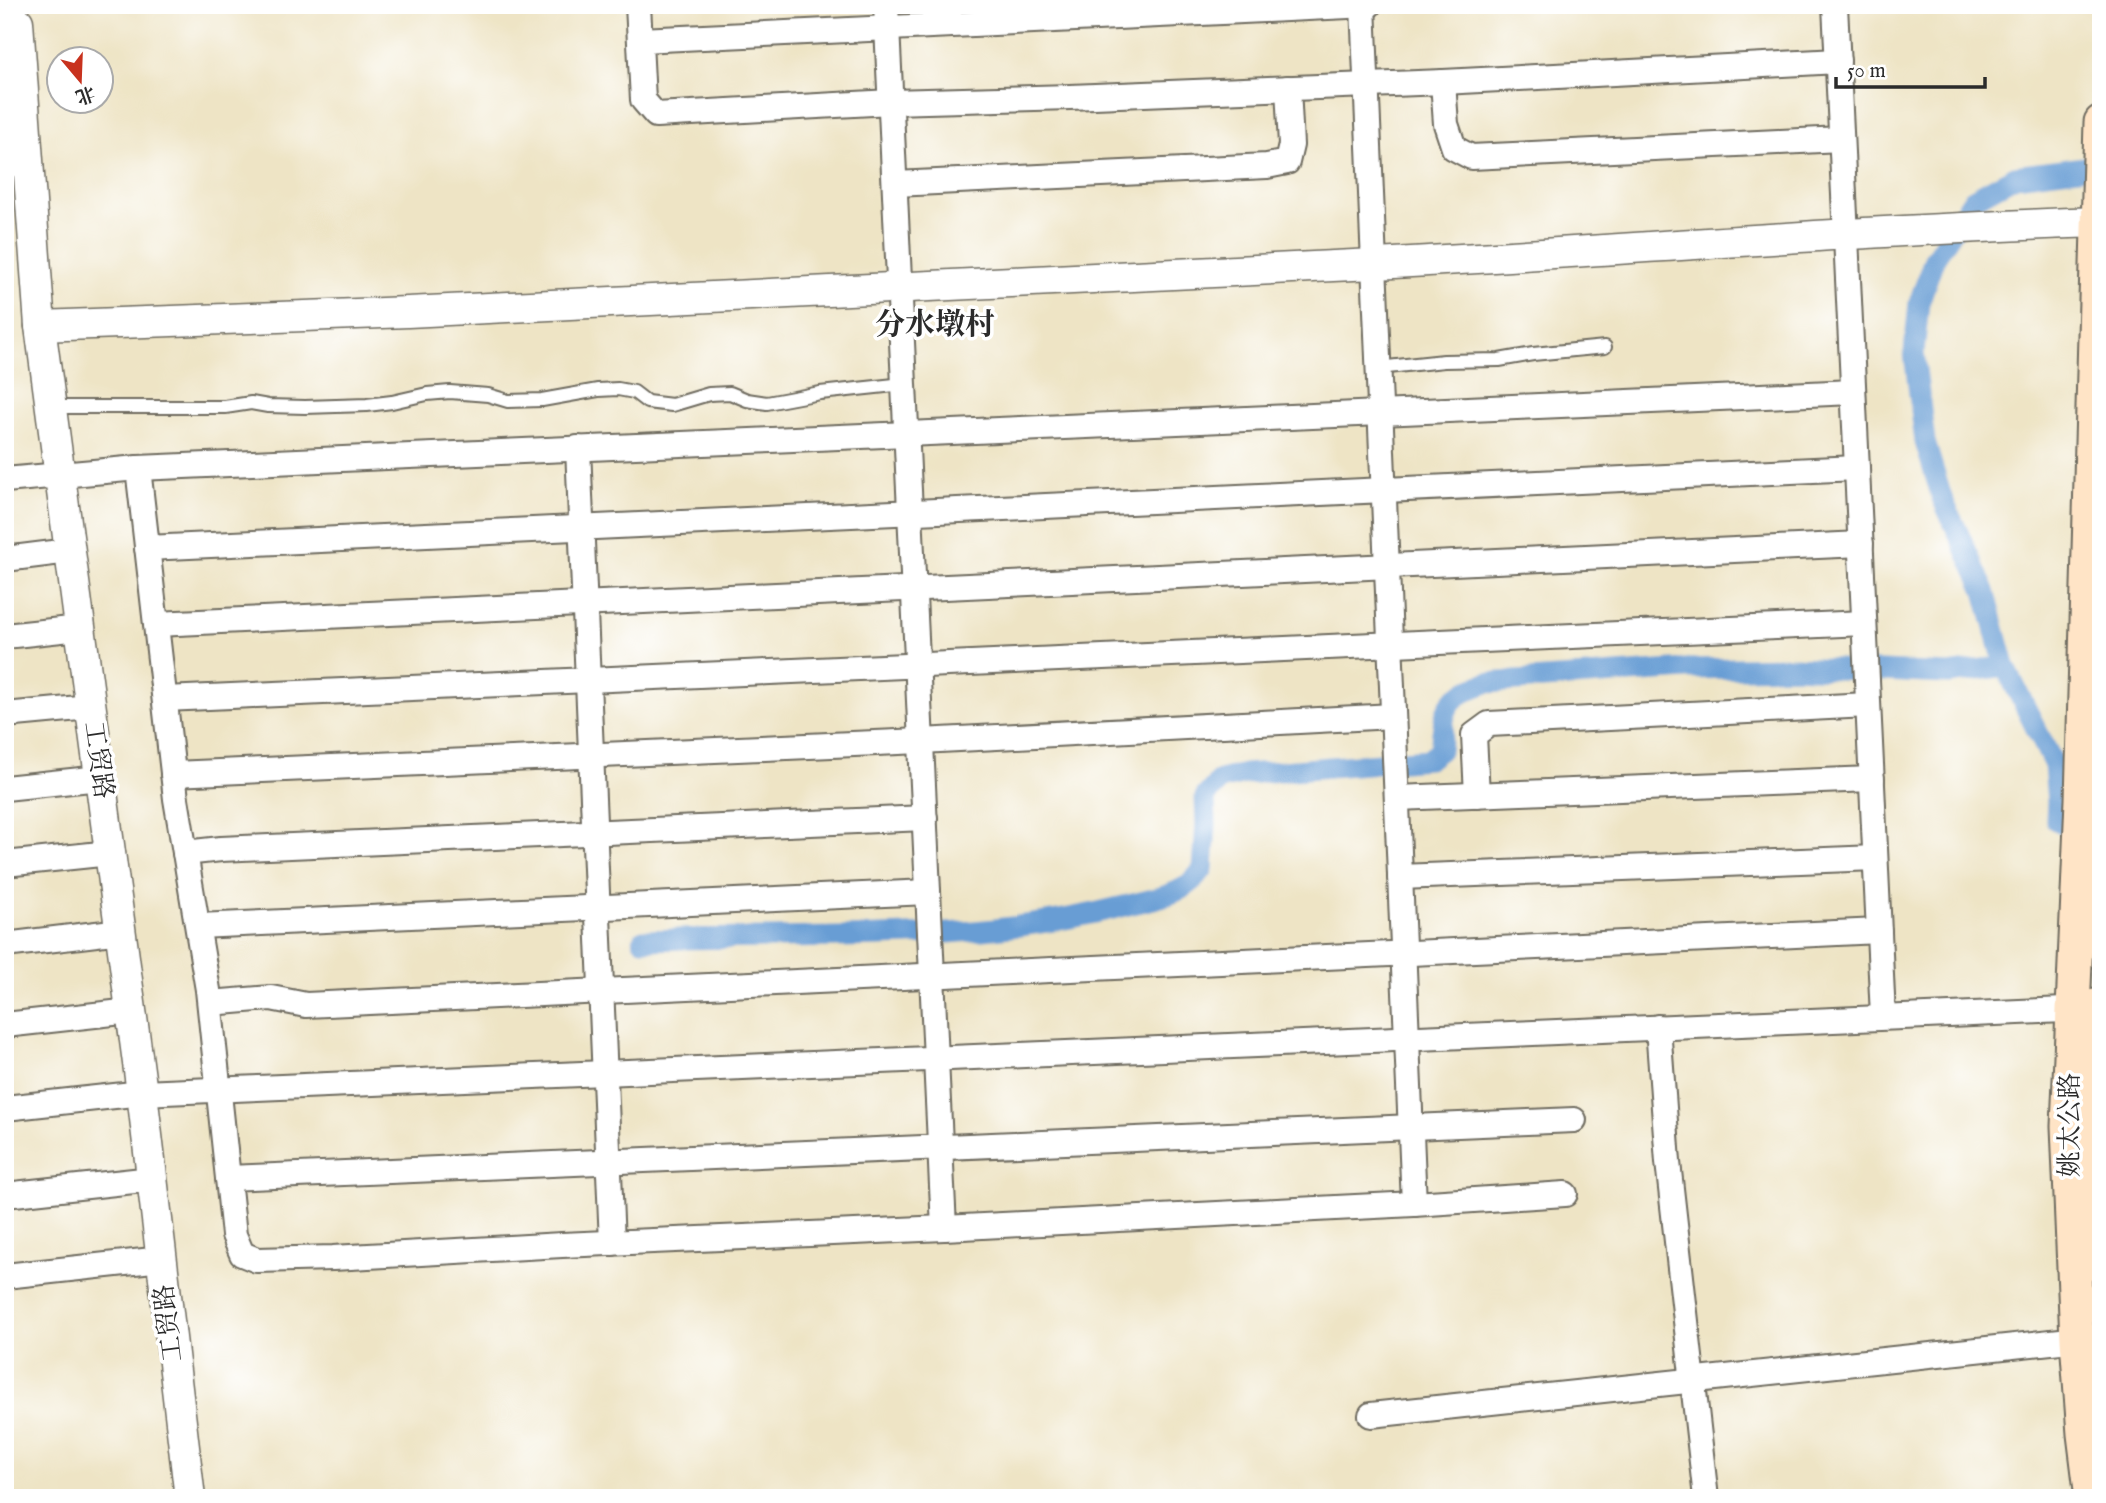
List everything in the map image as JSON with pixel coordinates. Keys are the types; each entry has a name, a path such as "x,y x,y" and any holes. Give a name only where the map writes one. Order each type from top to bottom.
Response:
{"main road":[{"name":"姚太公路","path":"2092,1498 2084,1434 2092,1348 2092,1114 2084,1009 2079,869 2091,800 2101,122"},
{"name":"姚太公路","path":"2084,1009 2101,895"}],"street":[{"path":"638,5 643,100 656,115 891,102 1443,82 1838,61"},
{"path":"1363,5 1414,1203"},
{"path":"640,40 887,17 1369,5"},
{"path":"1835,5 1883,1017"},
{"path":"5,75 17,13"},
{"name":"工贸路","path":"17,13 40,326 142,1093 190,1498"},
{"path":"887,17 944,1228"},
{"path":"1443,82 1446,124 1454,148 1471,157 1841,139"},
{"path":"895,184 1267,166 1287,162 1291,145 1288,88"},
{"path":"40,326 422,311 1374,264 1844,233 2099,222"},
{"path":"5,480 138,468 1853,392"},
{"path":"578,449 612,1243"},
{"path":"138,468 173,775 210,1003 234,1234 242,1254 257,1260 333,1258 1566,1194"},
{"path":"147,548 1857,468"},
{"path":"156,624 1861,544"},
{"path":"5,559 69,551"},
{"path":"5,636 80,628"},
{"path":"165,699 1390,643 1865,634"},
{"path":"1478,795 1474,735 1489,724 1868,696"},
{"path":"5,715 90,706"},
{"path":"173,775 921,741 1393,716"},
{"path":"5,788 100,778"},
{"path":"1397,792 1478,795 1871,779"},
{"path":"185,853 221,849 925,818"},
{"path":"5,864 110,853"},
{"path":"1400,877 1875,858"},
{"path":"198,926 598,908 929,900"},
{"path":"5,945 121,931"},
{"path":"210,1003 271,998 306,1004 601,991 932,965 1404,953 1879,931"},
{"path":"5,1108 142,1093 2084,1009"},
{"path":"5,1025 131,1011"},
{"path":"1658,1027 1668,1162 1706,1498"},
{"path":"228,1178 1574,1120"},
{"path":"5,1195 152,1179"},
{"path":"5,1276 162,1259"},
{"path":"1371,1415 1693,1381 2092,1348"}],"lane":[{"path":"1378,368 1444,361 1499,360 1605,347"},
{"path":"50,407 225,407 251,403 268,407 354,405 392,402 450,392 488,395 508,401 542,400 618,388 634,392 647,402 672,405 709,394 730,393 747,400 767,403 820,393 904,384"}],"waterway":[{"path":"2101,165 2015,176 1973,199 1934,259 1919,303 1914,353 1925,442 1942,498 1985,591 2005,666 2054,765 2056,820 2101,847"},
{"path":"643,940 885,936 1005,928 1065,919 1166,895 1189,884 1203,869 1205,797 1220,780 1245,774 1428,759 1440,750 1443,723 1449,706 1462,693 1487,683 1687,669 1793,667 1949,674 2005,666"}],"district":[{"name":"分水墩村","path":"935,326"}]}
